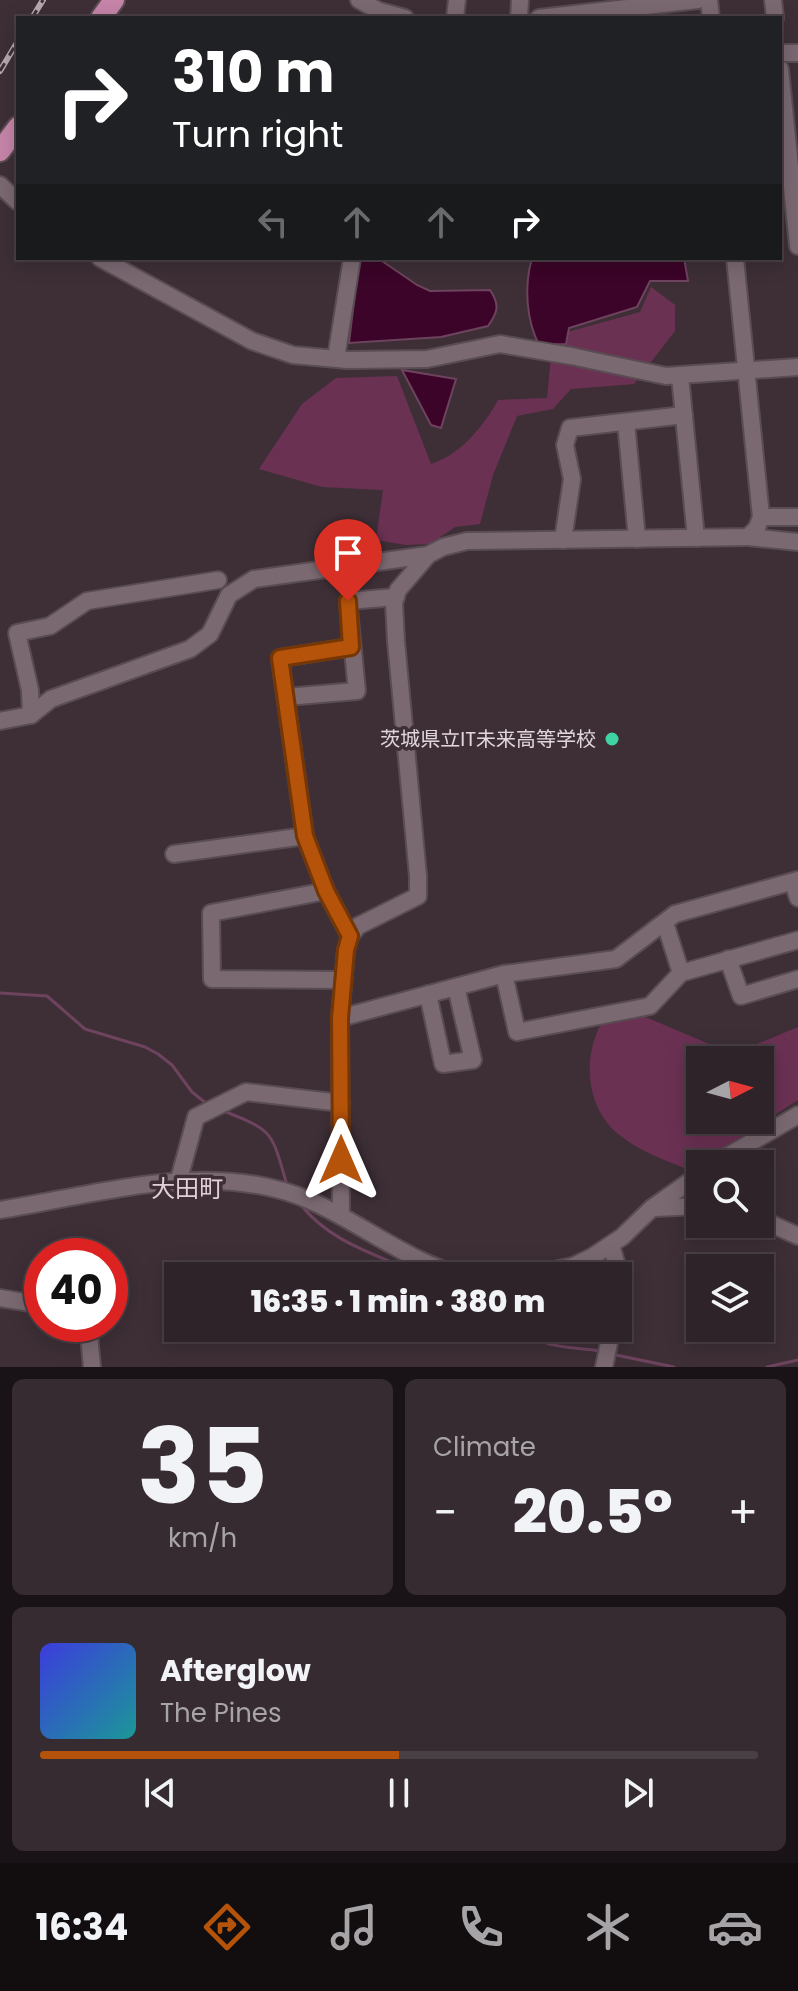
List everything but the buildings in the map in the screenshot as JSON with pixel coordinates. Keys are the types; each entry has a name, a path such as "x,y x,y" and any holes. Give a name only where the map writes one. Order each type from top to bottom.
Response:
{"main road":[{"path":"0,151 16,130"}],"street":[{"path":"546,16 579,7 643,8 698,0"},
{"path":"369,9 397,16"},
{"path":"782,78 792,120 790,185 798,246"},
{"path":"0,185 16,200"},
{"path":"104,260 252,341 293,355 348,360 427,359 500,344 666,376 747,373 798,367"},
{"path":"336,358 352,260"},
{"path":"735,260 761,517 757,528 748,537"},
{"path":"680,376 696,538"},
{"path":"563,540 572,479 565,445 570,428 684,415"},
{"path":"626,422 637,539"},
{"path":"761,517 798,517"},
{"path":"0,721 31,715 51,699 190,649 210,634 229,595 254,579 428,555 443,547 467,541 748,537 798,542"},
{"path":"341,1216 340,1018 346,950 350,936 358,926 418,896 396,641 396,597 398,590 428,555"},
{"path":"31,715 30,690 17,633 50,626 87,601 218,580"},
{"path":"286,697 357,691 348,601 396,597"},
{"path":"350,936 326,891 305,836 280,658 351,647"},
{"path":"174,854 305,836"},
{"path":"340,1018 504,974 616,959 675,914 796,886"},
{"path":"326,891 211,913 212,979 343,980"},
{"path":"665,923 681,973"},
{"path":"504,974 517,1032 650,1006 681,973 798,940"},
{"path":"728,959 741,996 798,979"},
{"path":"428,994 443,1064 473,1060 456,987"},
{"path":"178,1183 196,1117 246,1092 341,1103"},
{"path":"738,1150 798,1115"},
{"path":"0,1210 199,1180 264,1186 309,1200 426,1262"},
{"path":"580,1262 611,1245 652,1208 686,1184"},
{"path":"652,1208 686,1207"},
{"path":"774,1225 798,1236"},
{"path":"611,1245 616,1262"},
{"path":"0,1298 24,1302"},
{"path":"90,1342 92,1367"},
{"path":"604,1367 609,1342"}],"shaded area":[{"path":"359,260 380,260 430,291 490,290 495,300 496,312 488,326 441,337 349,343"},
{"path":"532,260 684,260 688,281 650,281 637,307 569,328 566,344 539,345 531,324 528,280"},
{"path":"651,287 675,305 675,331 634,384 571,389 553,409 517,416 493,475 480,524 455,527 430,544 406,545 376,540 383,490 322,487 259,469 302,404 336,378 397,376 431,464 442,460 470,439 498,400 547,398 553,336 640,312"},
{"path":"402,370 456,379 441,428 431,425"},
{"path":"617,1005 714,1046 686,1046 686,1134 745,1134 720,1150 686,1150 686,1169 625,1139 607,1123 591,1085 593,1043 600,1027"},
{"path":"798,1027 798,1100 774,1115 774,1046 752,1046"}],"waterway":[{"path":"0,993 47,996 85,1029 145,1047 172,1065 192,1092 207,1104"},
{"path":"221,1110 252,1123 268,1135 278,1153 287,1185"},
{"path":"300,1204 313,1218 342,1239 391,1262"},
{"path":"544,1342 600,1351"},
{"path":"611,1354 674,1367"},
{"path":"767,1367 798,1360"}],"railway":[{"path":"33,16 43,0"},
{"path":"0,71 16,44"}],"place":[{"name":"茨城県立IT未来高等学校","path":"612,739"}],"district":[{"name":"大田町","path":"187,1189"}],"route":[{"path":"341,1160 340,1018 350,936 326,891 305,836 280,658 351,647 348,601"}]}
